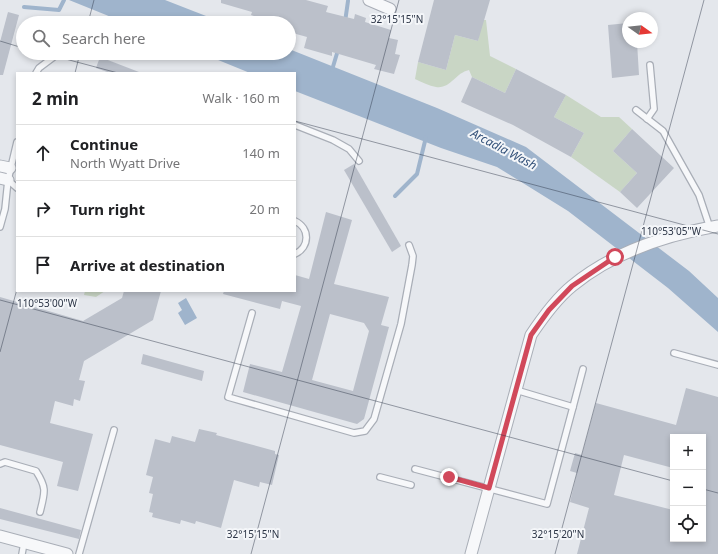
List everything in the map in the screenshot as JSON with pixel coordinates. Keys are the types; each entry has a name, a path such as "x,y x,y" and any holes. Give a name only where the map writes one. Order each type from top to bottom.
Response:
{"street":[{"path":"369,0 390,9"},
{"path":"471,554 531,335 549,310 572,286 615,257 662,240 697,230 714,227"},
{"path":"0,536 67,554"}],"lane":[{"path":"37,72 39,68 50,60"},
{"path":"648,119 654,109 650,65"},
{"path":"636,110 663,131 699,195 714,227"},
{"path":"296,125 333,140 349,149 359,161"},
{"path":"0,227 4,209 5,167 16,144"},
{"path":"4,179 16,187"},
{"path":"296,222 303,227 306,232 306,243 303,248 296,253"},
{"path":"252,314 228,398 354,433 365,431 374,419 401,324 413,256 409,245"},
{"path":"674,353 718,365"},
{"path":"415,469 547,504 583,369"},
{"path":"516,390 573,407"},
{"path":"79,554 114,430"},
{"path":"0,464 4,462 36,471 43,482 44,495 40,512"},
{"path":"380,477 411,486"},
{"path":"22,554 24,543"}],"green space":[{"path":"482,20 486,20 490,56 516,69 505,93 472,77 469,70 460,74 446,86 441,87 431,86 415,79 418,62 446,70 455,35 478,41"},
{"path":"566,95 601,117 619,117 632,129 613,151 637,173 620,192 571,157 584,133 554,117"},
{"path":"85,292 104,292 96,297 84,295"}],"water":[{"path":"69,0 165,0 206,16 109,16"},
{"name":"Arcadia Wash","path":"296,52 437,108 526,147 689,271 718,298 718,332 668,288 568,211 497,167 441,148 296,91 296,72 248,72 218,60 296,60"},
{"path":"186,298 197,318 185,325 178,313 182,310 178,303"}],"building":[{"path":"221,0 306,0 328,6 326,12 354,19 355,14 366,18 365,22 391,30 389,38 398,40 395,54 400,55 394,74 374,69 376,65 332,52 332,56 304,48 307,37 296,34 296,16 254,16 251,15 252,12 221,3"},
{"path":"434,0 490,0 478,41 455,35 446,70 418,62"},
{"path":"8,12 19,15 16,16 16,26 3,75 0,75 0,42"},
{"path":"622,24 622,48 637,48 639,75 612,78 608,25"},
{"path":"99,60 108,60 139,72 107,72 96,68"},
{"path":"516,69 566,95 554,117 584,133 571,157 513,125 461,102 472,77 505,93"},
{"path":"632,129 674,168 637,208 620,192 637,173 613,151"},
{"path":"354,164 401,246 392,252 344,170"},
{"path":"326,212 352,220 334,284 389,297 381,325 389,327 364,419 357,424 243,392 250,364 282,372 301,306 282,301 280,309 223,294 224,292 296,292 296,275 309,279","holes":["330,314 364,323 369,331 353,391 312,380"]},
{"path":"124,292 161,292 153,320 84,361 79,380 85,381 80,401 74,399 73,406 55,401 50,423 93,434 78,491 57,486 63,462 0,445 0,297 83,321 122,298"},
{"path":"143,354 204,371 202,381 141,364"},
{"path":"686,388 718,397 718,554 577,554 589,508 570,502 577,473 570,471 575,453 582,455 596,403 676,425","holes":["670,434 706,434 706,542 670,542 670,509 614,495 624,455 670,467"]},
{"path":"199,429 275,451 275,454 279,455 272,485 260,482 259,487 234,480 221,528 196,521 195,524 181,520 180,524 152,517 153,513 149,512 153,494 149,493 153,477 146,475 155,439 170,443 172,436 195,442"},
{"path":"0,508 81,530 79,539 0,519"}],"waterway":[{"path":"24,7 59,10 64,0"},
{"path":"345,22 348,1"},
{"path":"332,70 338,50"},
{"path":"395,196 417,174 426,137"}],"route":[{"path":"449,477 489,488 531,335 549,310 572,286 615,257"}]}
